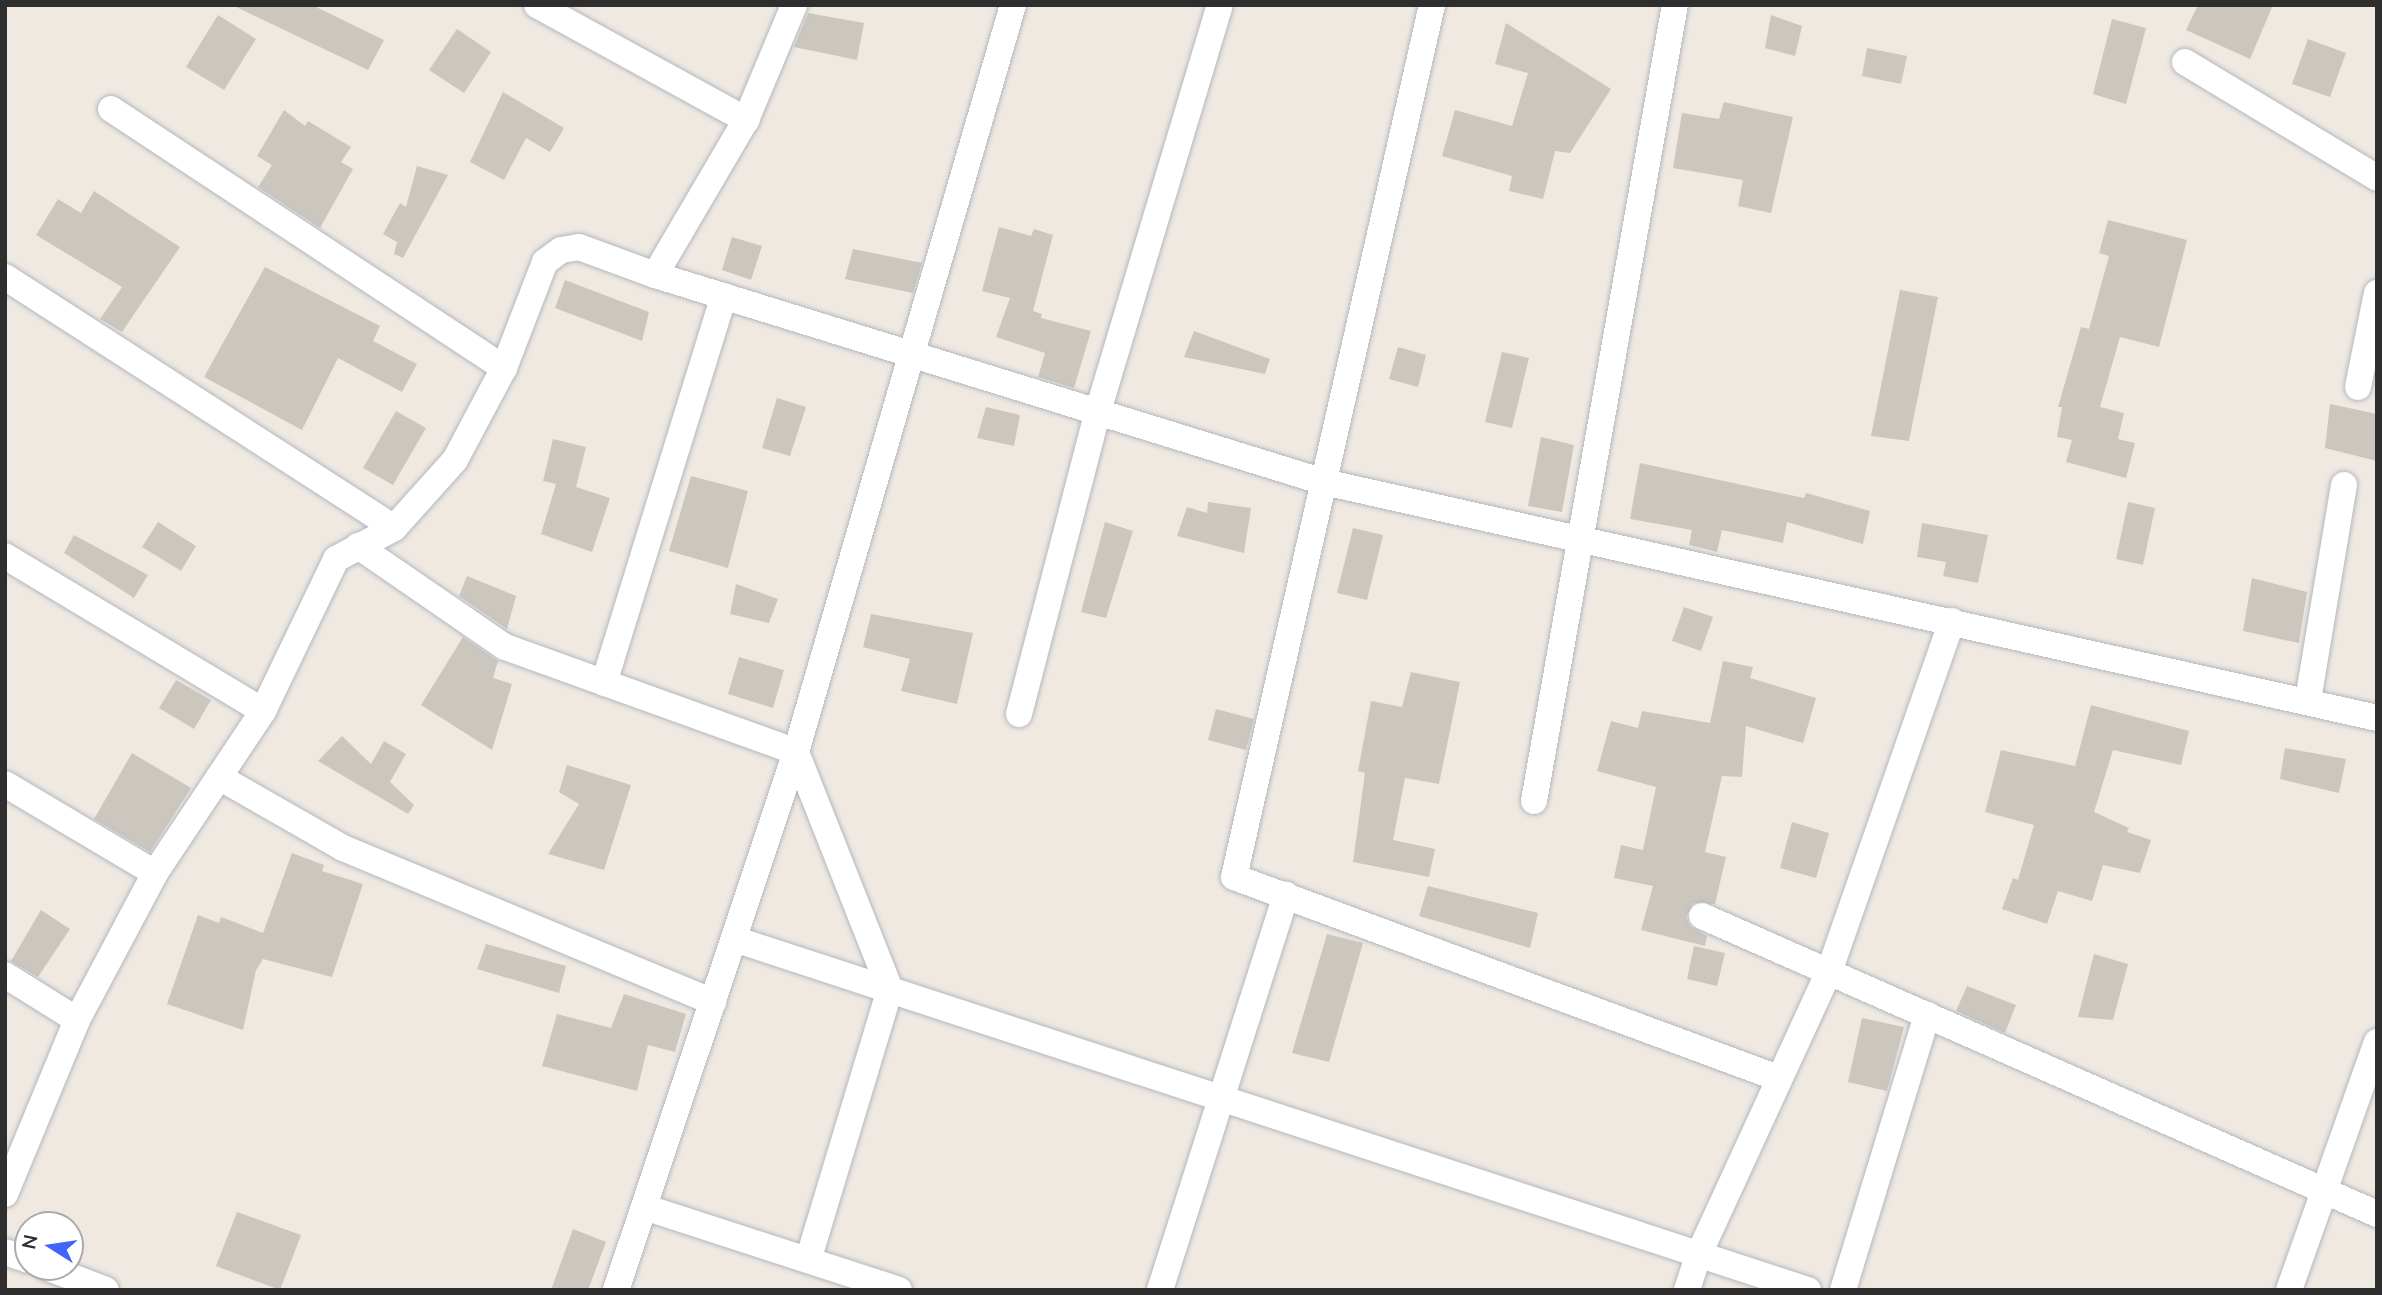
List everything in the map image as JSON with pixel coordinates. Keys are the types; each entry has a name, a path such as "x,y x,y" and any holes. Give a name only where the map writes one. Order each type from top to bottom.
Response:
{"street":[{"path":"537,5 746,120"},
{"path":"655,275 746,120 794,5"},
{"path":"616,1290 796,752 1013,5"},
{"path":"1019,714 1098,411 1220,5"},
{"path":"1534,801 1675,5"},
{"path":"1424,8 1324,482 1234,877 1778,1078"},
{"path":"2185,62 2377,178"},
{"path":"111,109 504,368"},
{"path":"5,1194 12,1162 77,1020 155,873 263,711 336,559 394,528 455,460 504,368 545,262 561,250 579,247 655,275 1324,482 2308,700 2377,718"},
{"path":"5,276 394,528"},
{"path":"2358,387 2377,293"},
{"path":"604,682 724,296"},
{"path":"2308,700 2344,485"},
{"path":"358,547 505,646 796,752 890,989 808,1261"},
{"path":"5,556 263,711"},
{"path":"1687,1290 1699,1254 1829,972 1952,621"},
{"path":"219,777 343,848 713,1002"},
{"path":"5,784 155,873"},
{"path":"1160,1290 1286,895"},
{"path":"1702,916 2377,1214"},
{"path":"734,939 1808,1290"},
{"path":"5,975 77,1020"},
{"path":"1843,1290 1927,1015"},
{"path":"2289,1290 2377,1042"},
{"path":"644,1207 899,1290"},
{"path":"83,1281 106,1290"}],"building":[{"path":"232,5 312,5 384,40 368,70"},
{"path":"2198,5 2273,5 2250,59 2186,30"},
{"path":"808,13 864,23 857,60 794,47"},
{"path":"218,15 256,39 224,90 186,67"},
{"path":"1771,15 1802,26 1795,56 1765,48"},
{"path":"2112,19 2146,28 2126,104 2093,94"},
{"path":"1506,23 1611,89 1570,153 1555,151 1543,199 1509,191 1512,176 1442,156 1455,110 1512,126 1528,73 1495,64"},
{"path":"457,29 491,52 464,93 429,70"},
{"path":"2308,39 2346,53 2330,97 2292,84"},
{"path":"1867,48 1907,56 1901,84 1862,76"},
{"path":"503,92 564,128 550,152 526,138 504,180 470,162"},
{"path":"1724,102 1793,117 1771,213 1738,206 1743,180 1673,168 1682,113 1719,119"},
{"path":"284,110 305,126 308,121 351,147 341,162 353,169 320,228 258,187 272,165 257,156"},
{"path":"417,166 448,175 403,258 394,254 397,242 383,234 400,203 406,207"},
{"path":"94,191 180,247 122,332 100,319 122,287 36,235 58,199 81,213"},
{"path":"2108,220 2187,240 2159,347 2120,337 2100,407 2124,413 2118,439 2135,443 2126,478 2066,462 2072,440 2057,437 2062,407 2058,407 2081,327 2089,329 2109,256 2099,253"},
{"path":"999,227 1031,236 1034,229 1053,235 1033,311 1042,314 1041,318 1091,331 1074,388 1038,377 1045,353 996,337 1010,298 982,291"},
{"path":"732,237 762,246 751,280 722,270"},
{"path":"853,249 922,263 913,293 845,279"},
{"path":"265,267 380,326 373,341 417,364 402,392 338,358 302,430 204,377"},
{"path":"565,280 649,312 642,341 555,308"},
{"path":"1900,290 1938,297 1909,441 1871,436"},
{"path":"1194,331 1270,359 1265,374 1184,357"},
{"path":"1398,347 1426,355 1418,387 1389,379"},
{"path":"1502,352 1529,358 1512,428 1485,422"},
{"path":"777,398 806,407 790,456 762,448"},
{"path":"2330,404 2377,414 2377,461 2325,448"},
{"path":"986,407 1020,415 1014,446 977,438"},
{"path":"396,411 426,428 393,485 363,468"},
{"path":"1541,437 1574,445 1562,512 1528,506"},
{"path":"553,439 586,447 576,487 610,498 592,552 541,534 556,484 543,481"},
{"path":"1640,463 1804,498 1806,493 1870,511 1863,544 1787,522 1783,543 1722,530 1717,552 1689,545 1692,530 1630,519"},
{"path":"691,476 748,491 728,568 669,551"},
{"path":"1208,502 1251,508 1244,553 1177,536 1187,507 1207,513"},
{"path":"2128,502 2155,508 2143,565 2116,559"},
{"path":"158,522 196,546 181,571 142,547"},
{"path":"1105,522 1133,531 1106,618 1081,612"},
{"path":"1922,523 1988,535 1978,583 1943,576 1946,562 1917,557"},
{"path":"1353,528 1383,535 1367,600 1337,593"},
{"path":"74,535 148,575 134,598 64,553"},
{"path":"467,576 516,596 507,629 459,596"},
{"path":"2252,578 2307,592 2299,643 2243,631"},
{"path":"736,584 778,599 769,623 730,614"},
{"path":"1684,607 1713,617 1701,651 1672,641"},
{"path":"871,614 973,633 957,704 901,691 910,659 863,647"},
{"path":"463,637 498,661 493,678 512,684 492,750 421,705"},
{"path":"739,657 784,670 773,708 728,694"},
{"path":"1723,661 1753,667 1750,678 1816,698 1803,743 1746,726 1742,777 1722,776 1705,852 1726,857 1715,904 1693,903 1686,917 1690,926 1707,936 1705,946 1641,930 1653,886 1614,878 1621,845 1643,850 1656,787 1597,771 1611,721 1638,728 1642,711 1710,723"},
{"path":"1411,672 1460,682 1439,784 1405,778 1393,840 1435,849 1429,877 1353,862 1365,773 1358,771 1371,701 1402,707"},
{"path":"176,680 211,700 194,729 159,708"},
{"path":"2091,705 2189,731 2181,765 2113,750 2094,812 2129,828 2127,832 2151,840 2140,873 2103,865 2092,901 2058,891 2047,924 2002,909 2013,878 2018,880 2034,825 1985,812 2001,750 2075,766"},
{"path":"1216,709 1254,719 1246,750 1208,740"},
{"path":"342,736 371,764 384,741 406,754 390,782 414,805 408,814 318,761"},
{"path":"2285,748 2346,759 2339,793 2280,779"},
{"path":"132,753 191,788 150,852 94,819"},
{"path":"567,765 631,785 604,870 548,854 579,804 559,792"},
{"path":"1792,822 1829,833 1816,878 1780,868"},
{"path":"292,853 324,865 322,871 363,884 332,977 263,959 256,970 243,1030 167,1004 198,915 219,923 221,917 263,933"},
{"path":"1428,886 1538,913 1530,948 1419,916"},
{"path":"41,910 70,929 38,977 11,961"},
{"path":"1327,934 1363,943 1329,1062 1292,1053"},
{"path":"486,944 566,966 559,993 477,969"},
{"path":"1694,946 1725,953 1717,986 1687,979"},
{"path":"2094,954 2128,964 2113,1020 2078,1017"},
{"path":"1967,986 2016,1005 2005,1033 1956,1011"},
{"path":"624,994 686,1014 675,1052 648,1045 637,1091 542,1066 557,1014 611,1028"},
{"path":"1862,1018 1904,1027 1887,1091 1848,1082"},
{"path":"237,1212 301,1235 280,1290 216,1266"},
{"path":"573,1229 606,1242 588,1290 551,1290"}]}
